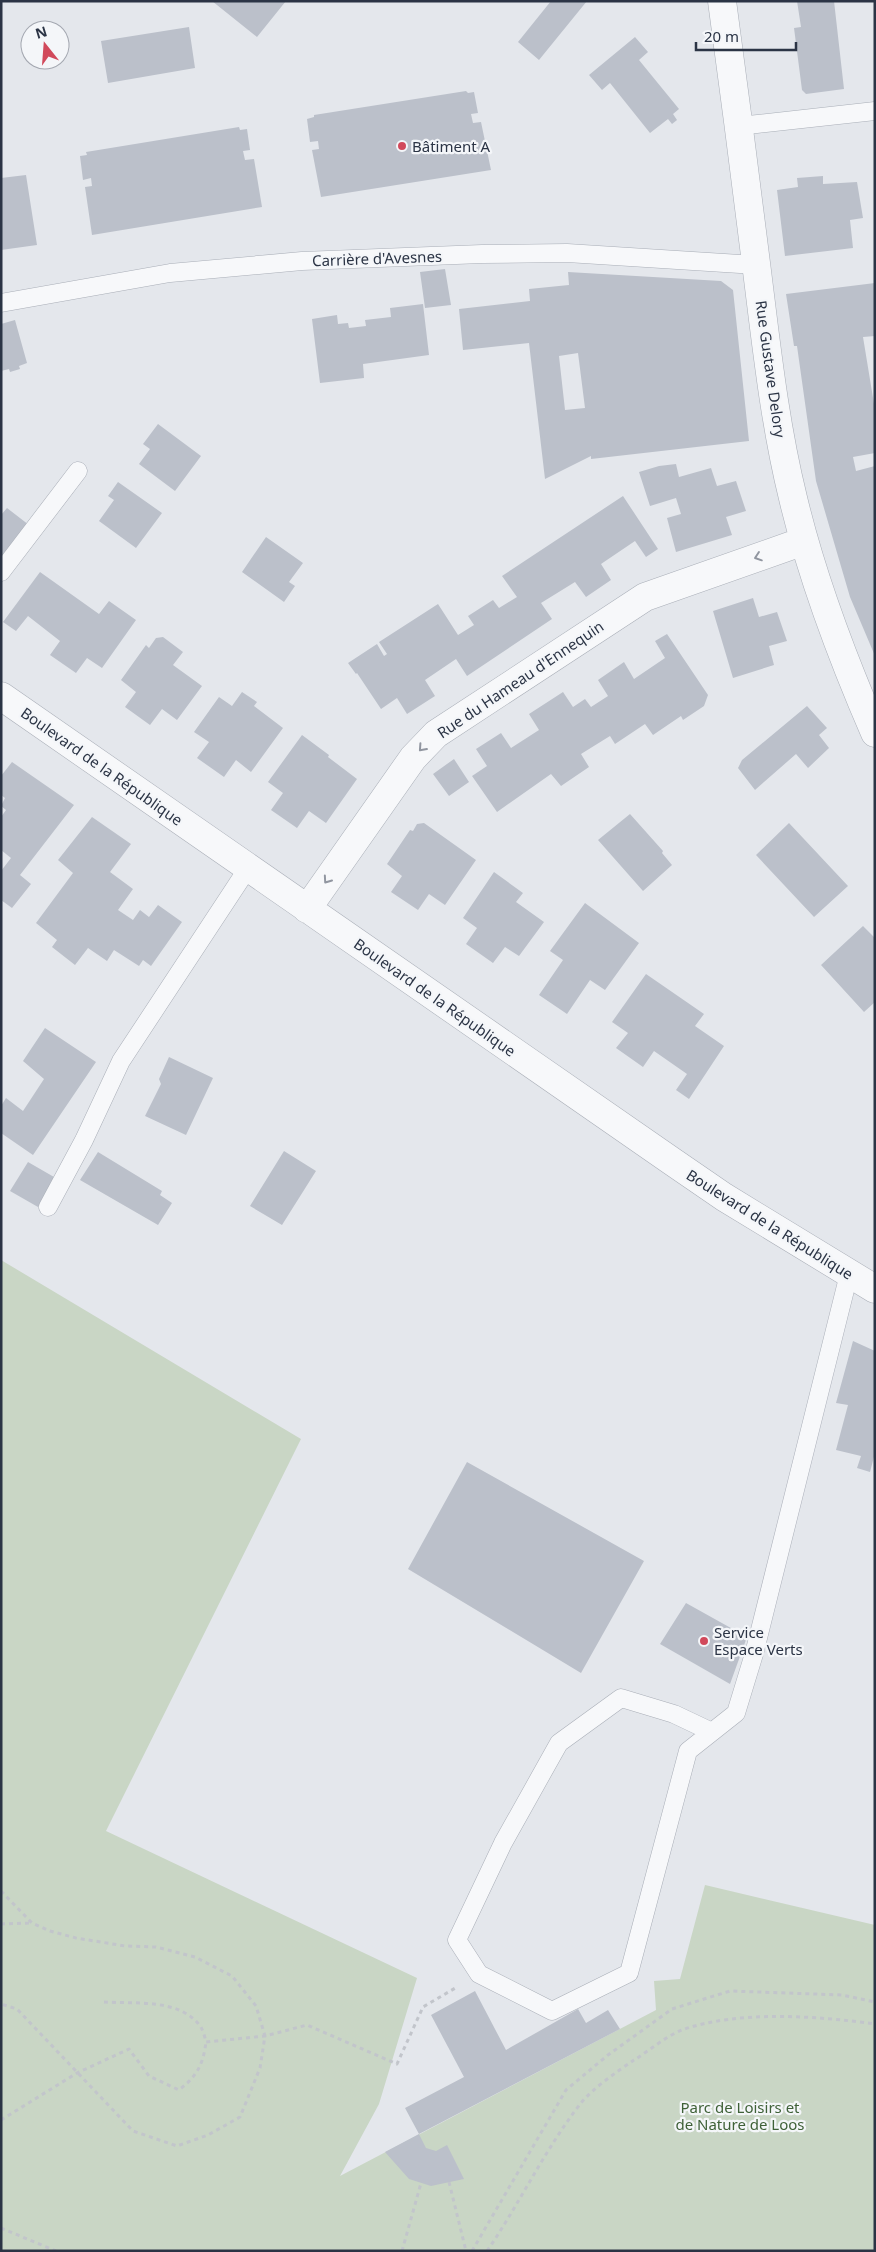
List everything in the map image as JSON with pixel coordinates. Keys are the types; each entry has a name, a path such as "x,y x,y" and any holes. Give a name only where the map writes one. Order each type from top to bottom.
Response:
{"street":[{"name":"Rue Gustave Delory","path":"722,1 777,420 793,498 804,541 845,662 874,728"},
{"name":"Rue du Hameau d'Ennequin","path":"307,909 413,758 436,734 645,597 804,541"},
{"name":"Boulevard de la République","path":"1,696 724,1197 875,1289"}],"lane":[{"path":"739,126 875,111"},
{"name":"Carrière d'Avesnes","path":"1,303 170,273 302,261 482,254 567,253 756,265"},
{"path":"1,572 78,471"},
{"path":"48,1207 84,1140 122,1061 248,868"},
{"path":"712,1732 674,1714 621,1698 559,1743 502,1843 457,1940 479,1974 552,2011 630,1973 688,1751 712,1732 736,1712 754,1654 849,1274"}],"path":[{"path":"1,1891 32,1923"},
{"path":"1,1924 32,1923 76,1938 124,1946 156,1947 195,1956 232,1976 256,2006 265,2036 260,2068 240,2117 208,2135 177,2146 133,2131 17,2009 1,2004"},
{"path":"206,2042 265,2036 307,2025 396,2064 423,2006 479,1974"},
{"path":"472,2251 566,2090 608,2055 672,2009 730,1991 842,1995 875,2002"},
{"path":"1,2120 77,2073 129,2049 149,2076 178,2090 194,2079 204,2056 206,2042 201,2027 184,2013 167,2006 104,2002"},
{"path":"487,2251 566,2123 583,2100 623,2068 681,2030 737,2018 774,2017 849,2020 875,2024"},
{"path":"449,2182 466,2251"},
{"path":"402,2251 422,2183"},
{"path":"1,2228 56,2251"}],"green space":[{"name":"Parc de Loisirs et de Nature de Loos","path":"1,1260 301,1439 106,1831 417,1978 379,2104 340,2176 656,2010 654,1981 680,1979 705,1885 875,1925 875,2251 1,2251"}],"building":[{"path":"212,1 286,1 257,37"},
{"path":"551,1 587,1 539,60 518,42"},
{"path":"797,1 834,1 844,89 806,94 802,90 794,28 801,27"},
{"path":"189,27 195,68 108,83 101,41"},
{"path":"635,37 648,52 639,60 679,109 673,114 677,120 672,124 668,119 650,133 610,83 602,90 589,75"},
{"name":"Bâtiment A","path":"466,91 468,93 474,92 478,113 471,114 473,123 481,122 491,170 321,197 312,150 319,149 318,141 310,142 307,119 314,117 314,115"},
{"path":"239,127 240,130 247,129 250,150 243,151 245,160 254,159 262,207 92,235 85,187 92,186 91,178 83,180 80,156 87,155 86,152"},
{"path":"26,175 37,245 1,250 1,178"},
{"path":"823,176 823,184 857,182 863,218 850,220 853,248 785,256 777,190 798,187 797,178"},
{"path":"445,269 451,305 425,308 420,272"},
{"path":"568,272 721,281 733,290 749,441 591,459 591,456 545,479 529,343 463,350 459,309 530,301 529,289 569,285","holes":["578,353 585,408 565,410 559,356"]},
{"path":"875,283 875,336 863,337 875,410 875,453 853,457 856,471 875,466 875,656 850,597 816,481 797,346 794,346 786,294"},
{"path":"423,304 429,355 363,364 364,378 320,383 312,319 337,315 338,324 348,323 349,328 366,326 365,320 391,317 390,308"},
{"path":"15,320 27,363 19,366 20,369 10,372 9,369 1,371 1,324"},
{"path":"158,424 201,456 175,491 139,464 150,449 143,444"},
{"path":"676,464 679,477 711,468 717,486 736,481 746,511 726,517 732,535 676,552 667,518 681,514 676,498 650,506 639,472 659,466"},
{"path":"118,482 162,513 136,548 99,521 114,500 108,496"},
{"path":"623,496 658,549 646,557 635,541 601,564 611,580 586,597 575,582 541,603 552,619 467,676 456,659 425,680 435,696 407,714 397,698 381,709 348,663 377,644 384,656 387,654 379,642 438,604 458,635 474,625 468,616 493,600 499,608 517,597 502,576"},
{"path":"7,508 29,525 1,561 1,515"},
{"path":"266,537 303,563 289,582 295,586 284,602 242,572"},
{"path":"40,572 99,614 109,601 136,620 102,668 87,658 76,673 50,655 60,641 28,616 16,631 3,622"},
{"path":"753,598 759,617 777,612 787,641 769,646 774,665 733,678 713,611"},
{"path":"667,634 708,695 704,706 683,720 681,716 653,735 645,724 615,744 610,736 581,754 589,767 561,786 551,774 497,812 472,776 487,766 476,749 501,733 511,748 539,730 529,714 563,692 573,707 585,699 591,707 608,696 598,680 624,662 634,679 665,658 655,641"},
{"path":"163,637 183,652 173,665 202,686 177,720 162,709 150,725 125,707 136,692 121,680 146,645 149,648 156,638"},
{"path":"242,692 257,702 254,706 283,728 251,772 236,760 224,777 197,758 209,742 194,732 219,697 232,706"},
{"path":"807,706 827,728 819,735 829,748 808,768 796,754 755,790 738,768 742,760"},
{"path":"302,735 357,779 326,823 309,811 297,828 271,810 283,793 268,782"},
{"path":"454,759 469,782 449,796 433,774"},
{"path":"12,762 74,805 20,875 31,884 12,908 1,900 1,871 11,858 1,850 1,817 6,810 1,806 5,798 1,795 1,776"},
{"path":"630,814 663,851 662,853 672,865 643,891 598,840"},
{"path":"92,817 131,844 110,872 133,889 118,910 133,920 140,910 149,917 158,905 182,922 151,966 143,960 139,966 114,950 107,961 88,948 75,965 52,947 57,940 36,923 73,873 58,860"},
{"path":"424,823 476,860 445,905 429,894 418,910 391,892 402,876 387,864 410,830 413,831 417,824"},
{"path":"789,823 848,886 814,917 756,855"},
{"path":"494,872 523,893 516,902 544,922 519,956 505,947 493,963 466,944 477,928 463,918"},
{"path":"585,903 639,943 605,990 590,980 567,1014 539,995 563,960 550,951"},
{"path":"863,926 875,938 875,1002 864,1012 821,965"},
{"path":"646,974 704,1014 695,1026 724,1046 689,1099 676,1090 687,1074 654,1051 643,1067 616,1048 628,1033 612,1022"},
{"path":"45,1028 96,1062 33,1155 1,1133 1,1106 6,1098 23,1111 44,1079 23,1061"},
{"path":"169,1057 213,1078 186,1135 145,1116 161,1084 159,1079"},
{"path":"284,1151 316,1171 282,1225 250,1206"},
{"path":"98,1152 162,1191 160,1195 172,1203 158,1225 80,1180"},
{"path":"28,1162 54,1177 38,1207 10,1191"},
{"path":"853,1341 875,1351 875,1453 870,1472 857,1468 861,1456 836,1450 848,1405 836,1403"},
{"path":"467,1462 644,1561 581,1673 408,1569"},
{"name":"Service Espace Verts","path":"686,1603 747,1637 730,1684 660,1644"},
{"path":"475,1991 506,2050 578,2009 586,2023 608,2010 620,2029 419,2134 405,2108 464,2077 431,2015"},
{"path":"419,2134 426,2148 436,2151 447,2145 464,2179 431,2186 409,2179 385,2152"}],"place":[{"name":"Bâtiment A","path":"402,146"},
{"name":"Service Espace Verts","path":"704,1641"}]}
